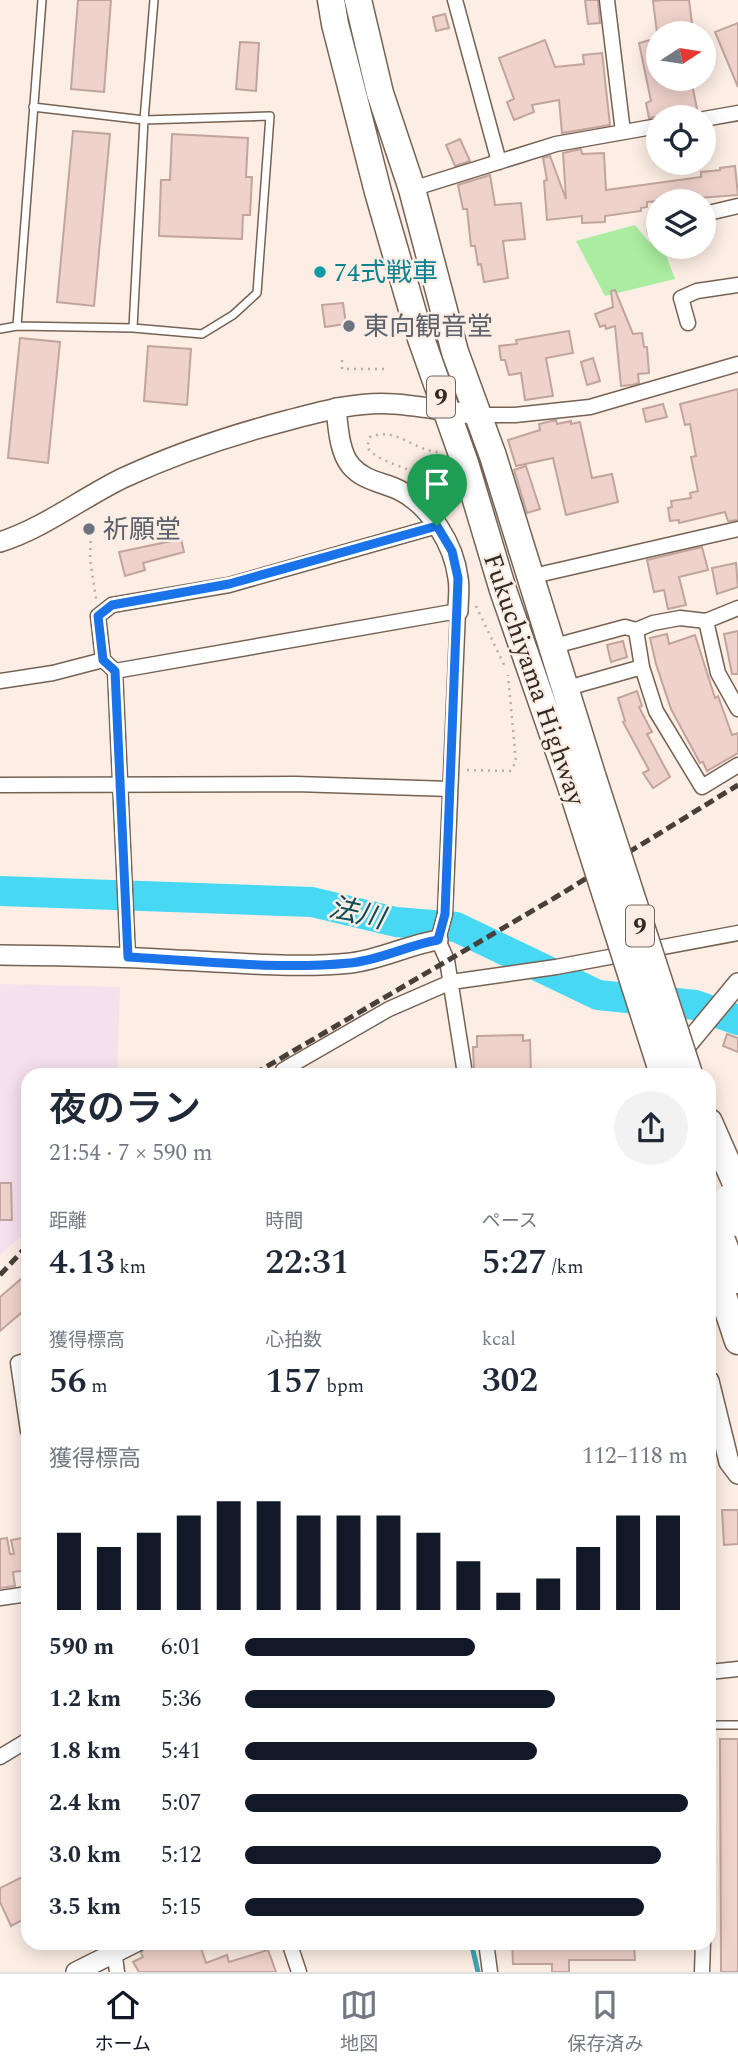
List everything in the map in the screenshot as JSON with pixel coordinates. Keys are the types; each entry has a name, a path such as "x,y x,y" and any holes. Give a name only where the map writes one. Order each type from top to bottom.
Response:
{"highway":[{"name":"Fukuchiyama Highway","path":"331,0 378,192 418,330 465,463 503,590 582,783 687,1068"},
{"name":"Fukuchiyama Highway","path":"358,0 380,93 412,189 455,352 479,415 564,689 582,783 661,1068"},
{"path":"716,1150 730,1207 716,1250"},
{"path":"716,1159 730,1207"},
{"path":"716,1254 738,1280"},
{"path":"716,1257 738,1341"}],"street":[{"path":"455,0 499,162"},
{"path":"607,0 623,132"},
{"path":"716,117 738,113"},
{"path":"412,189 556,144 646,128"},
{"path":"716,211 738,206"},
{"path":"688,323 681,298 697,291 738,285"},
{"path":"0,542 18,536 114,483 191,448 336,408 394,404 446,412 514,415 590,407 738,365"},
{"path":"336,408 341,440 349,463 362,475 400,491 422,506 452,551 465,603 451,769 445,914 439,937 447,960 465,1068"},
{"path":"128,957 115,671 103,660 98,616 112,605 229,584 437,526"},
{"path":"529,577 738,529"},
{"path":"115,671 465,603"},
{"path":"551,647 625,627 636,630 653,623 681,618 706,621 738,608"},
{"path":"706,621 718,673 738,709"},
{"path":"636,630 642,667 656,712 702,787 738,765"},
{"path":"0,681 53,673 103,660"},
{"path":"564,689 642,667"},
{"path":"0,785 296,784 450,789"},
{"path":"286,1068 389,1009 451,982 556,967 738,933"},
{"path":"0,956 128,957 263,964 349,963 384,957 439,937"},
{"path":"668,1068 738,983"},
{"path":"716,1218 730,1207"},
{"path":"21,1362 18,1363 21,1383"},
{"path":"716,1427 729,1462 738,1474"},
{"path":"0,1598 21,1595"},
{"path":"716,1671 738,1669"},
{"path":"0,1757 21,1744"},
{"path":"292,1950 299,1972"},
{"path":"487,1950 490,1972"},
{"path":"702,1972 703,1950"},
{"path":"76,1972 115,1956"}],"lane":[{"path":"17,326 42,0"},
{"path":"133,328 144,120 155,0"},
{"path":"0,328 133,328 202,334 233,315 257,293 271,116 144,120 33,107"},
{"path":"716,1725 738,1725"}],"path":[{"path":"342,360 342,369 387,369"},
{"path":"439,469 422,476 410,468 372,455 367,447 370,437 391,433 425,449 443,452"},
{"path":"91,534 89,559 98,616"},
{"path":"451,769 510,771 516,762 508,673 465,603"}],"shaded area":[{"path":"0,984 120,987 117,1068 21,1068 21,1236 0,1255"}],"green space":[{"path":"635,225 646,238 646,259 668,259 675,279 605,296 576,241"}],"building":[{"path":"78,0 111,0 104,92 71,89"},
{"path":"585,0 598,0 600,23 588,24"},
{"path":"689,0 692,21 656,21 653,1"},
{"path":"445,14 449,28 436,31 433,17"},
{"path":"738,23 738,87 716,34 716,32"},
{"path":"545,40 555,67 584,64 583,55 602,53 610,125 562,133 559,100 532,105 534,112 514,120 507,102 514,99 499,58"},
{"path":"646,41 646,77 639,43"},
{"path":"240,42 259,43 256,91 236,89"},
{"path":"649,91 693,91 696,105 646,105 651,101"},
{"path":"73,131 110,134 94,306 57,302"},
{"path":"172,134 248,138 246,177 252,177 250,215 243,215 242,239 159,236 161,180 170,180"},
{"path":"460,139 470,161 455,166 446,145"},
{"path":"581,149 582,154 604,153 606,190 716,175 716,170 720,168 735,166 738,195 716,197 716,189 646,189 646,207 641,208 641,211 605,216 605,222 582,223 582,216 547,220 544,181 547,180 543,158 550,156 566,199 563,153"},
{"path":"490,175 495,205 521,203 525,239 503,241 508,278 484,282 475,246 471,246 467,209 463,209 458,185"},
{"path":"615,290 633,334 642,333 644,347 647,347 649,373 638,374 639,383 632,385 621,386 615,326 606,329 605,325 600,327 595,314 613,307 611,291"},
{"path":"343,303 346,324 325,327 322,305"},
{"path":"569,331 573,353 546,358 553,396 525,400 521,373 509,375 505,360 501,360 499,346 517,344 516,340"},
{"path":"20,338 60,342 48,463 8,458"},
{"path":"148,346 191,349 187,405 144,401"},
{"path":"593,358 600,381 587,385 581,362"},
{"path":"738,389 738,520 728,521 725,512 679,523 679,520 670,521 668,508 672,507 671,501 691,498 690,493 698,491 691,457 696,456 690,424 685,425 680,404"},
{"path":"663,404 667,417 646,422 643,409"},
{"path":"556,420 557,424 580,422 592,478 612,474 618,502 566,515 553,458 516,466 508,440 540,430 539,424"},
{"path":"526,466 540,509 527,513 514,470"},
{"path":"181,539 184,552 143,563 145,570 125,576 119,552"},
{"path":"702,547 708,570 679,577 686,605 668,609 664,590 654,592 647,560"},
{"path":"736,563 738,587 717,594 712,568"},
{"path":"738,631 738,674 732,674 724,634"},
{"path":"667,634 669,644 695,635 715,698 718,696 732,735 738,733 738,753 707,771 671,709 656,664 650,638"},
{"path":"623,641 627,657 611,662 607,645"},
{"path":"637,691 642,706 639,707 652,732 647,734 670,777 653,788 643,773 649,770 623,722 625,721 618,698"},
{"path":"727,1034 738,1038 738,1052 723,1046"},
{"path":"523,1035 523,1041 530,1040 531,1068 474,1068 473,1047 477,1047 477,1036"},
{"path":"0,1183 11,1183 12,1220 0,1220"},
{"path":"21,1279 21,1313 0,1331 0,1297"},
{"path":"722,1510 738,1510 738,1544 724,1545"},
{"path":"7,1538 10,1554 14,1554 11,1540 21,1538 21,1571 13,1572 15,1586 0,1588 0,1539"},
{"path":"720,1739 738,1739 738,1972 721,1972"},
{"path":"21,1878 21,1921 11,1926 0,1902 0,1888"},
{"path":"143,1950 202,1950 206,1963 227,1955 229,1962 268,1950 276,1972 139,1972 133,1962 143,1957"},
{"path":"512,1950 634,1950 635,1960 569,1960 569,1972 552,1972 552,1964 513,1964"}],"waterway":[{"name":"法川","path":"0,891 312,902 396,922 456,927 598,995 695,1005 738,1020"},
{"name":"法川","path":"693,1010 695,1005"},
{"path":"473,1950 478,1972"}],"railway":[{"path":"264,1068 556,897 738,785"},
{"path":"0,1275 21,1252"}],"place":[{"name":"74式戦車","path":"320,272"},
{"name":"東向観音堂","path":"349,326"},
{"name":"祈願堂","path":"89,529"}],"route":[{"path":"437,526 452,551 458,578 445,914 438,940 384,957 349,963 263,964 128,957 115,671 103,660 98,616 112,605 229,584 437,526"}]}
